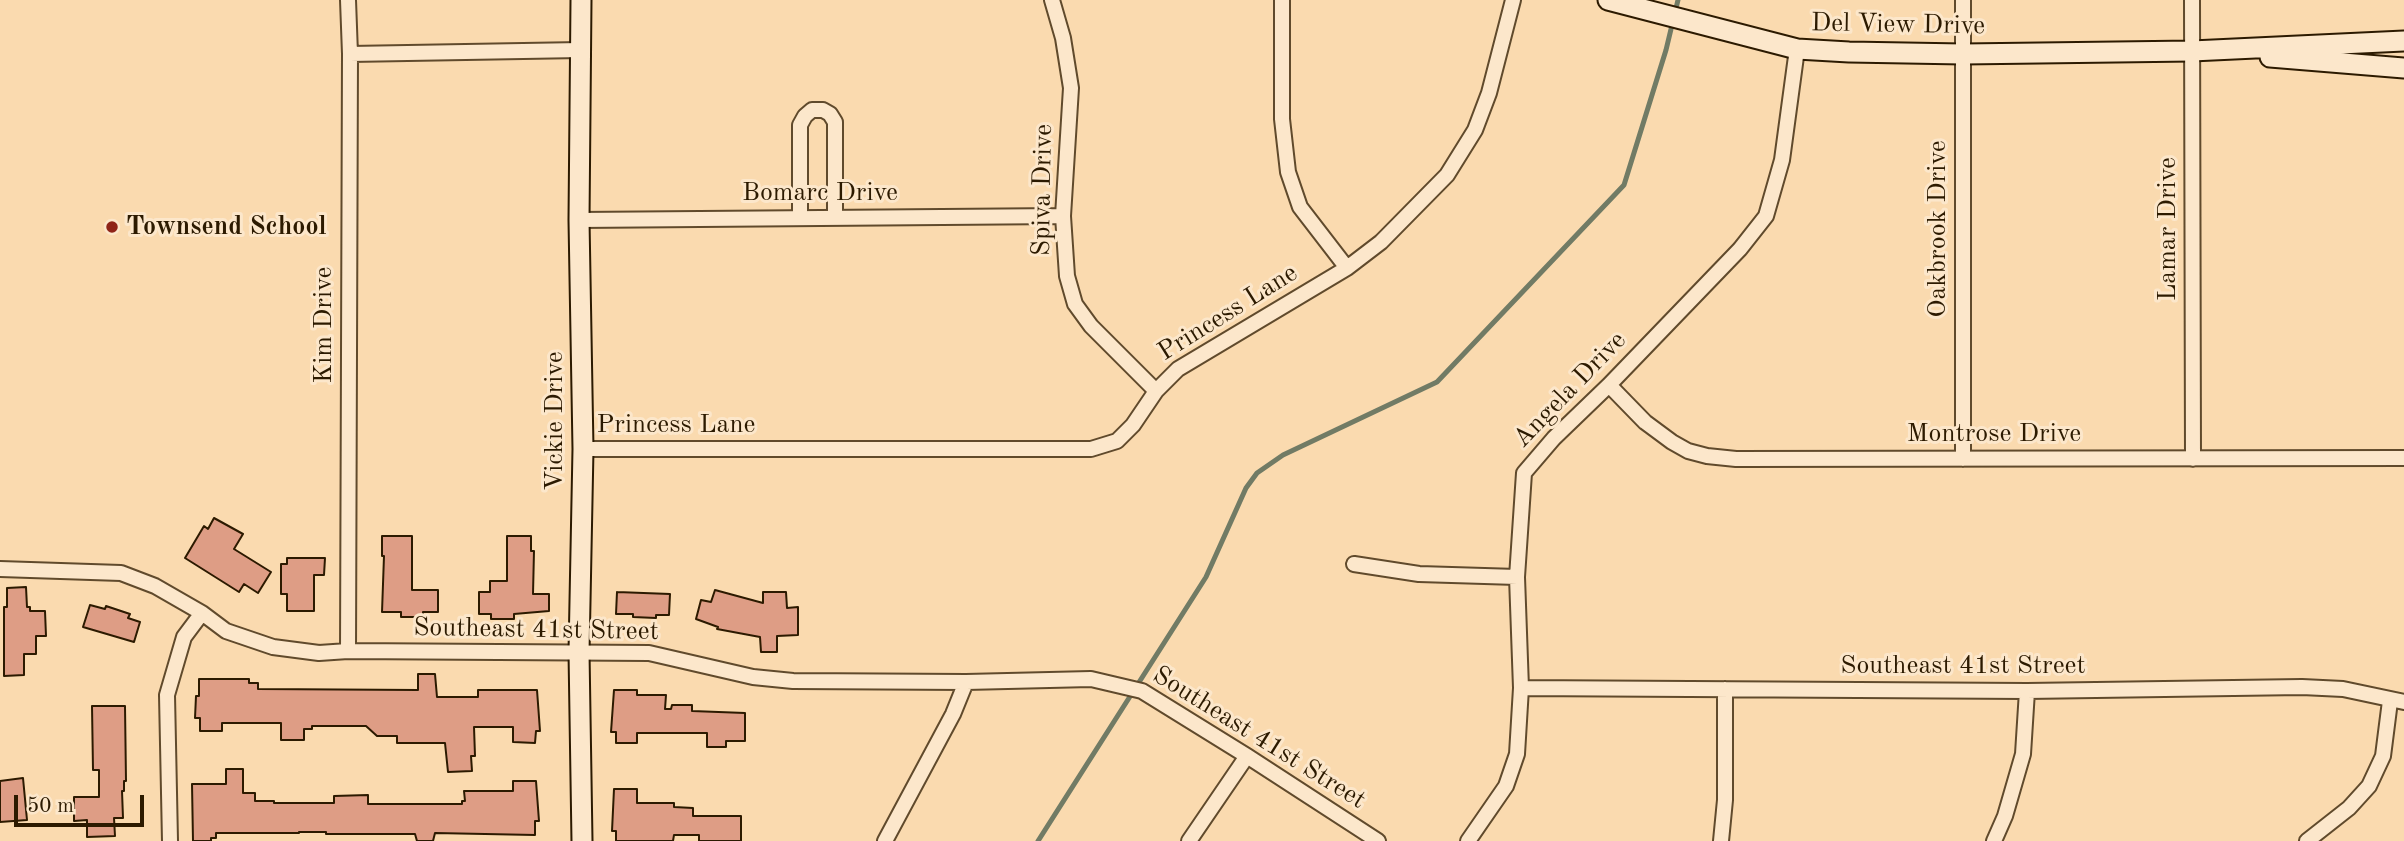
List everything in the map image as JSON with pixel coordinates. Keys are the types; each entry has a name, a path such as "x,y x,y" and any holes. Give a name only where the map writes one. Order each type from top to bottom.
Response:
{"street":[{"name":"Kim Drive","path":"348,0 348,651"},
{"name":"Vickie Drive","path":"581,0 579,220 583,449 579,652 582,841"},
{"name":"Spiva Drive","path":"1052,0 1063,38 1071,88 1063,216 1067,276 1075,304 1091,326 1156,391"},
{"path":"1282,0 1282,119 1288,172 1300,208 1347,268"},
{"name":"Princess Lane","path":"583,449 1091,449 1117,441 1133,425 1156,391 1178,369 1202,352 1347,268 1381,242 1447,175 1475,130 1489,93 1513,0"},
{"name":"Del View Drive","path":"1608,0 1797,49 1963,54 2192,51 2404,41"},
{"name":"Oakbrook Drive","path":"1963,0 1963,459"},
{"name":"Lamar Drive","path":"2192,0 2193,459"},
{"name":"Angela Drive","path":"1468,841 1506,786 1517,754 1521,688 1517,577 1524,473 1554,438 1740,249 1766,216 1782,160 1797,49"},
{"path":"350,54 580,50"},
{"name":"Del View Drive","path":"2192,51 2404,68"},
{"path":"800,217 800,125 812,110 823,110 830,114 835,122 835,217"},
{"name":"Bomarc Drive","path":"579,220 1063,216"},
{"name":"Montrose Drive","path":"1609,385 1645,422 1672,442 1688,451 1736,459 2404,458"},
{"path":"1354,564 1419,574 1517,577"},
{"name":"Southeast 41st Street","path":"0,569 121,572 155,586 202,612 226,631 273,647 319,653 649,653 753,677 793,681 966,682 1091,679 1142,691 1378,841"},
{"path":"170,841 167,695 184,637 202,612"},
{"path":"885,841 953,713 966,682"},
{"name":"Southeast 41st Street","path":"1521,688 2027,691 2302,687 2343,689 2397,701"},
{"path":"1721,841 1725,800 1725,689"},
{"path":"1994,841 2005,816 2023,754 2027,691"},
{"path":"2307,841 2349,808 2369,786 2383,756 2397,701"},
{"path":"1189,841 1247,756"}],"building":[{"path":"214,518 243,534 234,549 271,572 258,593 244,584 239,592 185,558 204,526 208,529"},
{"path":"382,536 412,536 412,590 438,590 438,612 423,612 423,617 401,617 401,612 382,612"},
{"path":"507,536 531,536 531,551 534,551 533,594 549,594 549,611 514,614 514,619 491,619 491,614 479,614 479,592 490,592 490,581 507,581"},
{"path":"287,558 325,558 324,575 314,575 314,611 287,611 287,594 281,594 281,564 287,564"},
{"path":"26,587 27,607 30,607 30,611 45,611 46,636 36,636 36,654 24,654 24,675 4,676 4,607 7,607 7,588"},
{"path":"715,590 763,603 763,592 786,592 787,608 798,607 798,635 777,636 777,652 761,652 760,637 717,629 718,627 696,619 701,600 711,602"},
{"path":"617,592 670,594 669,615 656,615 656,618 616,614"},
{"path":"90,605 105,609 106,606 130,614 128,618 140,622 134,642 83,627"},
{"path":"418,674 435,674 437,697 478,697 478,690 537,690 540,731 536,731 535,743 513,742 513,727 474,727 475,756 471,756 472,771 448,772 445,743 397,743 397,736 377,736 366,726 312,726 312,729 304,729 304,740 281,740 281,723 222,723 222,731 200,731 200,718 195,718 199,679 249,679 249,683 258,683 258,689 418,690"},
{"path":"614,690 637,690 637,695 666,695 665,709 671,709 672,705 692,705 692,711 745,713 745,741 726,741 726,747 707,747 707,733 637,733 637,743 616,743 616,732 611,732"},
{"path":"92,706 125,706 126,781 122,791 123,818 114,818 115,836 87,837 87,820 74,821 74,797 99,797 99,770 93,770"},
{"path":"226,769 243,769 243,793 255,793 255,801 274,803 334,803 334,796 368,795 368,804 462,804 462,801 465,801 464,791 513,791 513,781 536,781 539,821 535,821 535,835 435,833 433,841 417,841 415,834 299,832 216,833 216,838 211,838 211,841 193,841 192,784 226,784"},
{"path":"23,778 27,820 0,822 0,781"},
{"path":"614,789 637,789 637,803 674,803 674,807 693,808 693,816 741,816 741,841 699,841 699,835 674,835 673,841 616,841 616,831 612,831"}],"waterway":[{"path":"1038,841 1206,577 1246,488 1257,473 1283,455 1437,382 1624,185 1666,50 1678,0"}],"place":[{"name":"Townsend School","path":"112,227"}]}
